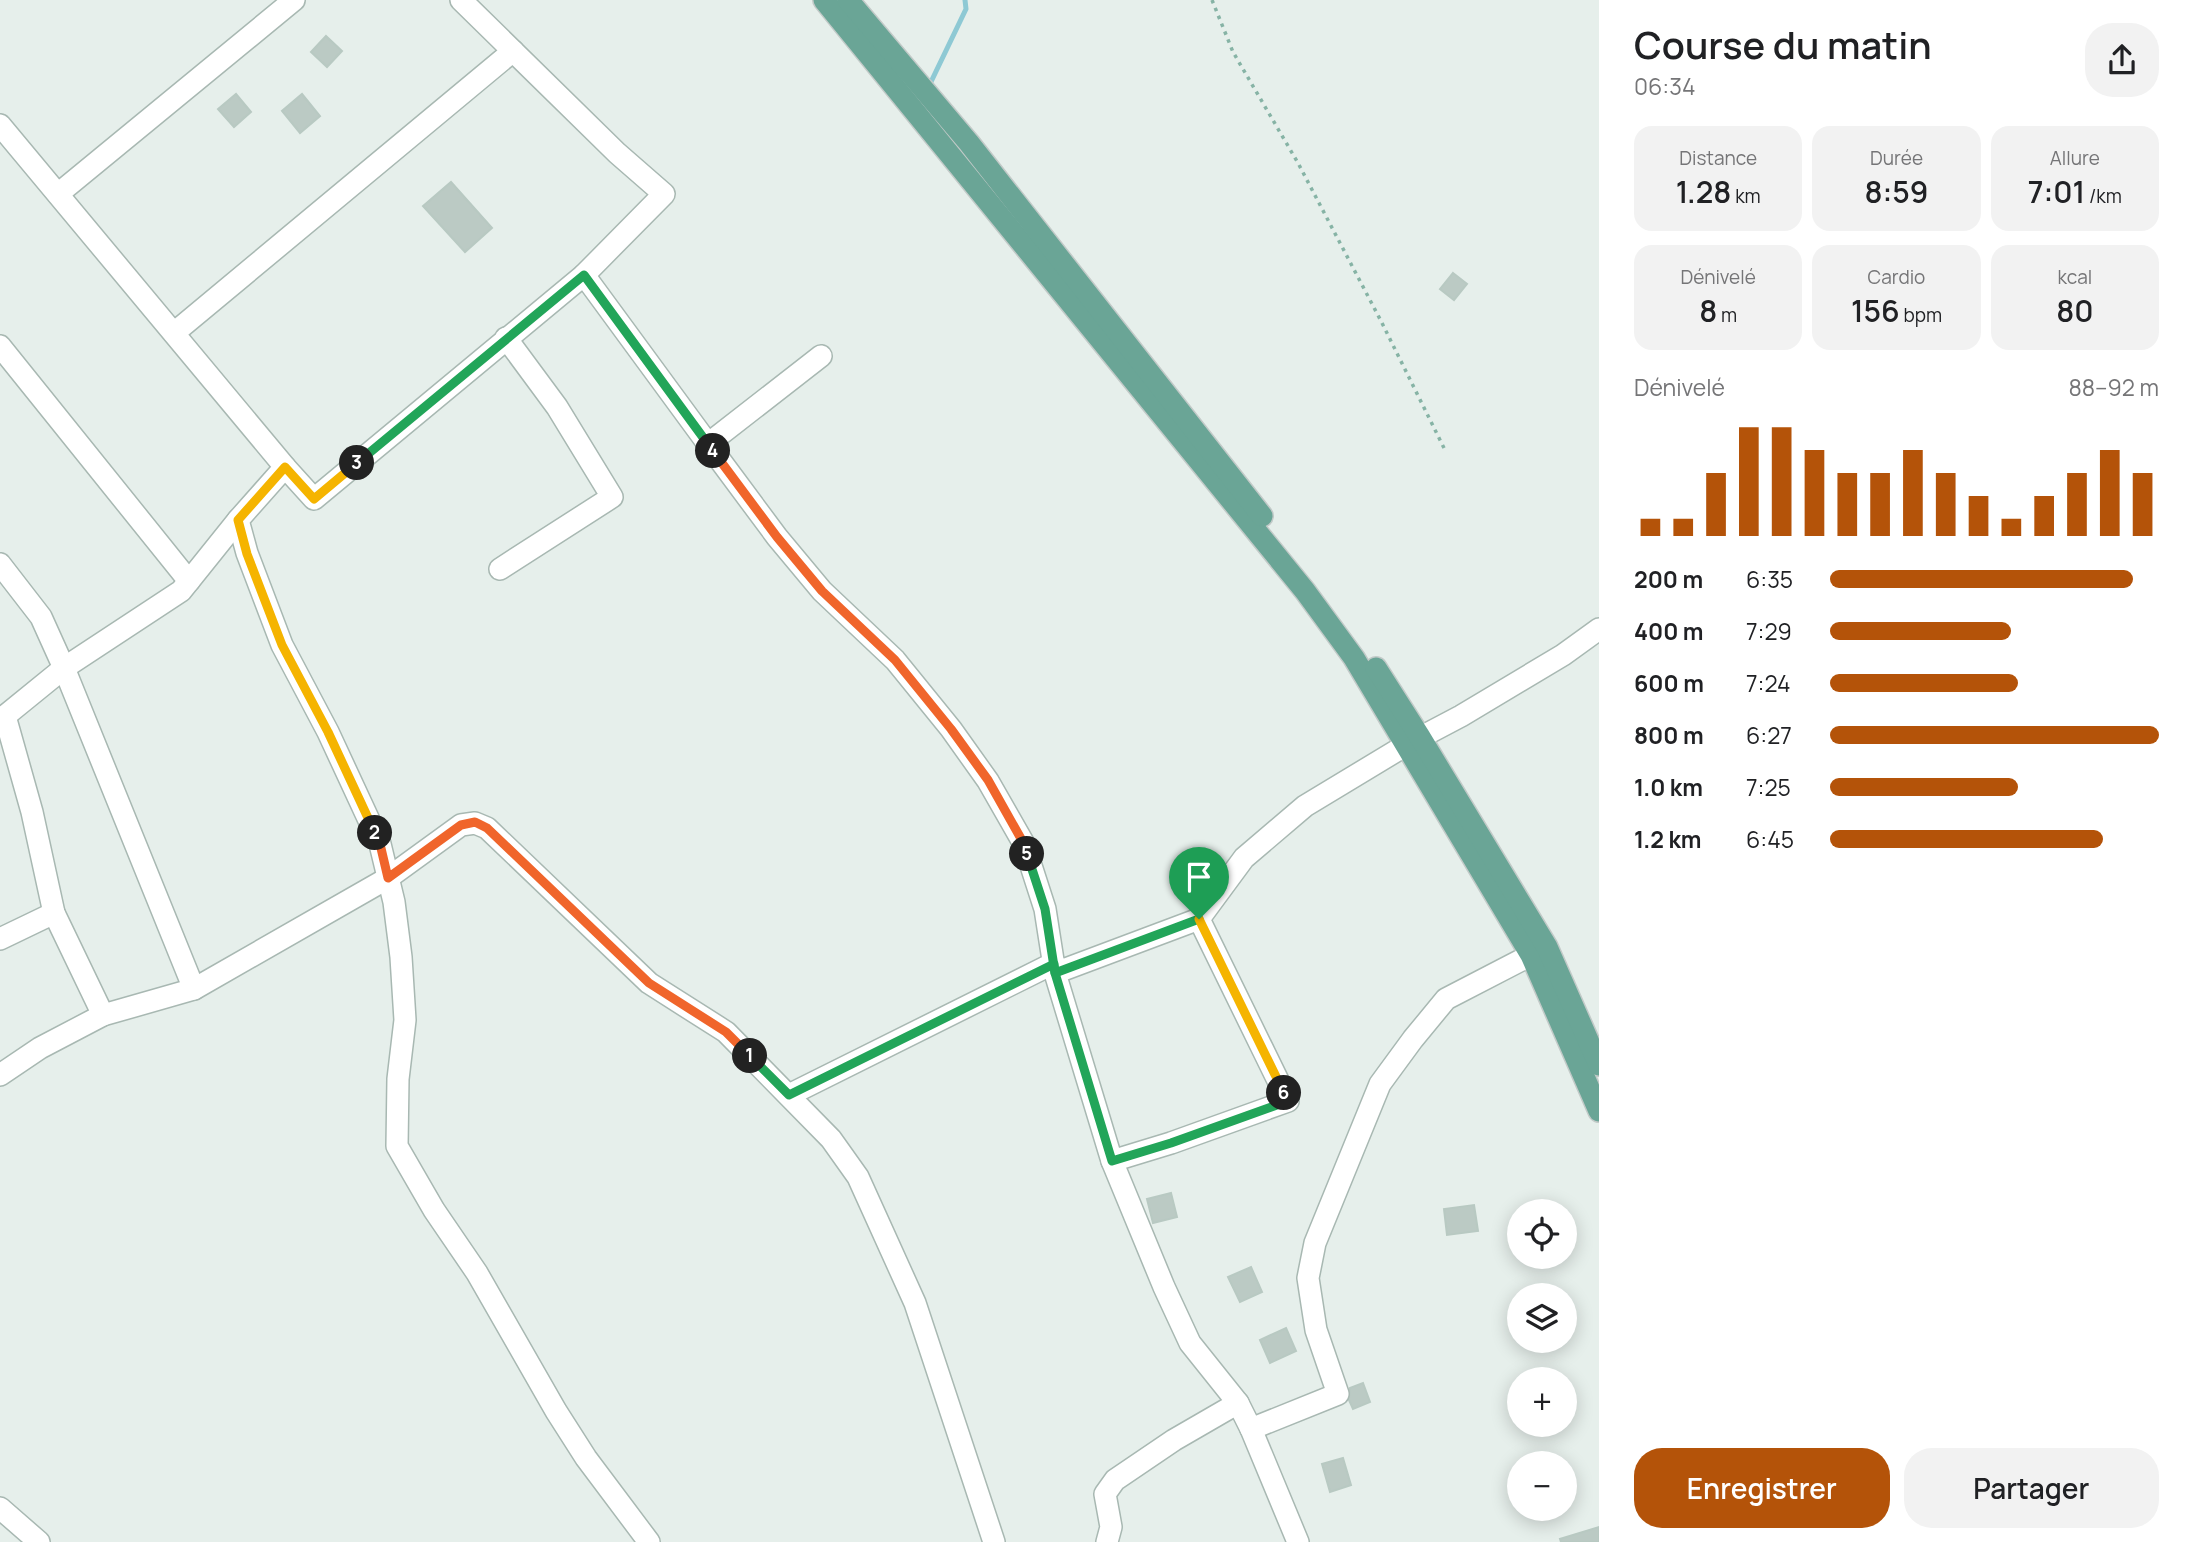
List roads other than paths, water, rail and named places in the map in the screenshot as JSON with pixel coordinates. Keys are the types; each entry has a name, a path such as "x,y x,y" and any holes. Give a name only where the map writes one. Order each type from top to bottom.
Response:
{"main road":[{"path":"824,0 1305,591 1354,658 1413,741 1547,947 1599,1065"},
{"path":"848,0 969,143 1315,583 1364,651 1531,955 1599,1111"}],"street":[{"path":"58,194 294,0"},
{"path":"0,125 314,499 584,275 664,194 617,153 461,0"},
{"path":"174,333 513,51"},
{"path":"584,275 777,537 822,591 895,660 988,780 1024,844 1045,909 1054,968 1112,1161 1190,1343 1238,1404 1298,1542"},
{"path":"500,569 612,496 557,407 506,338"},
{"path":"0,346 189,581"},
{"path":"708,444 821,356"},
{"path":"103,1015 54,913 32,812 3,718 64,668 181,591 285,467"},
{"path":"238,520 247,554 282,645 328,732 380,844 394,902 405,1020 398,1079 397,1146 434,1210 477,1273 556,1411 586,1458 649,1542"},
{"path":"0,564 41,617 194,989"},
{"path":"789,1095 1054,968 1199,919 1244,858 1306,806 1563,655 1599,629"},
{"path":"0,1075 40,1048 103,1015 194,989 388,878 461,825 475,822 487,828 649,983 726,1032 831,1139 858,1177 915,1303 994,1542"},
{"path":"0,939 54,913"},
{"path":"1112,1161 1288,1101 1199,919"},
{"path":"1251,1429 1338,1394 1316,1330 1308,1278 1315,1243 1380,1084 1446,999 1531,955"},
{"path":"1107,1542 1111,1527 1105,1494 1115,1480 1174,1440 1238,1404"},
{"path":"0,1508 38,1542"}],"waterway":[{"path":"929,86 966,9 965,0"}]}
